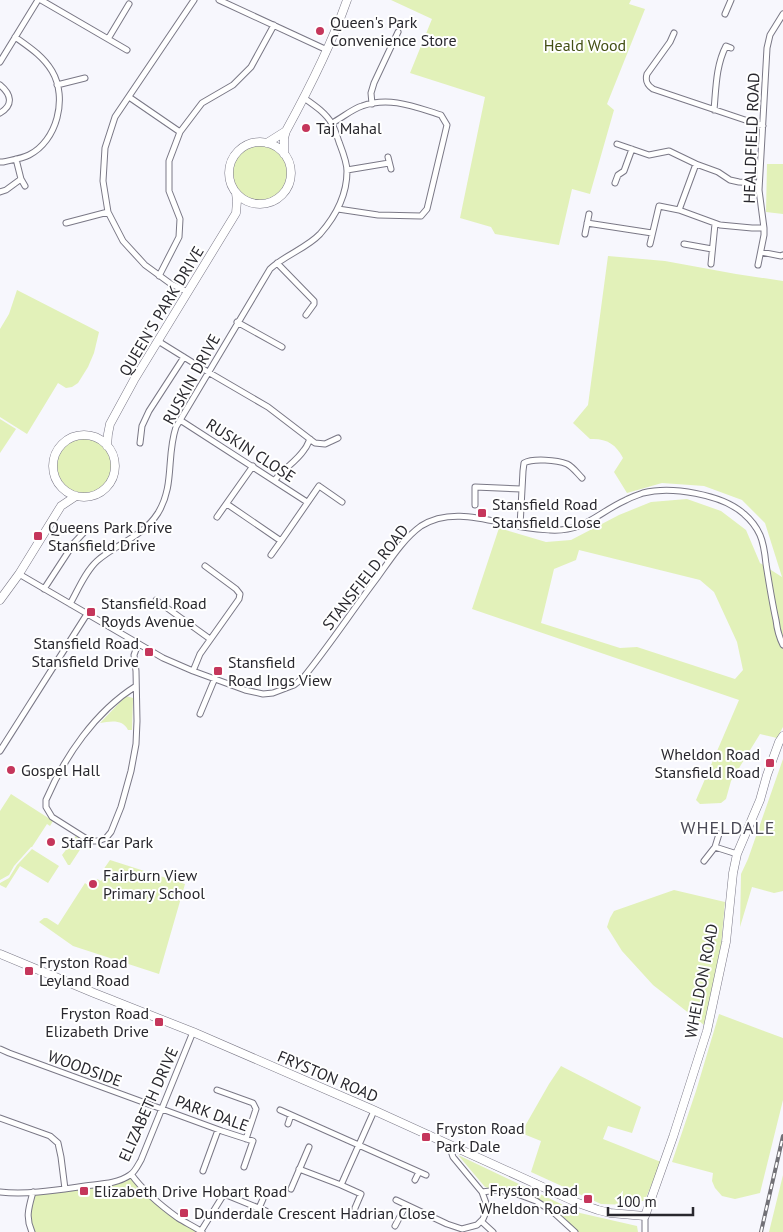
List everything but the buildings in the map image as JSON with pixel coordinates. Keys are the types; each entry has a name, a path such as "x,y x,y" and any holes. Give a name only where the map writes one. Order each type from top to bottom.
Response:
{"street":[{"path":"0,62 40,0 127,50"},
{"path":"188,292 171,284 145,266 123,241 108,212 104,181 106,148 115,117 194,0"},
{"path":"219,0 327,50"},
{"name":"QUEEN'S PARK DRIVE","path":"236,213 252,203 262,204 271,202 280,197 288,186 291,173 288,160 284,154 286,131 327,50 347,0"},
{"path":"725,14 731,0"},
{"path":"108,39 129,4"},
{"name":"HEALDFIELD ROAD","path":"758,265 764,235 759,183 769,39 783,14"},
{"path":"159,276 179,237 180,219 170,191 169,161 180,132 202,103 233,85 251,67 274,25"},
{"path":"372,104 374,83 398,32"},
{"path":"674,33 670,42 647,74 647,84 653,89 762,126"},
{"path":"0,162 29,155 42,145 56,122 59,108 60,96 52,72 37,53 15,38"},
{"path":"714,110 721,55 726,46 731,48"},
{"path":"57,84 85,78"},
{"path":"0,85 8,92 10,98 8,106 0,113"},
{"path":"129,97 180,132"},
{"name":"RUSKIN DRIVE","path":"70,604 96,562 131,540 157,514 168,490 172,438 176,427 270,269 320,234 338,209 344,190 347,170 341,148 332,123 319,109 304,98"},
{"path":"332,123 362,106 382,102 402,103 441,116 446,125 427,209 420,216 378,214 338,209"},
{"name":"QUEEN'S PARK DRIVE","path":"60,506 76,496 96,495 109,485 115,466 112,453 107,446 110,424 134,380 236,213 238,201 236,192 231,184 230,164 242,149 251,144 267,144 286,131"},
{"path":"267,144 284,154"},
{"path":"617,144 649,155 669,151 718,172 730,180 759,183"},
{"path":"615,184 618,175 624,171 632,149"},
{"path":"16,159 21,179 25,186"},
{"path":"347,170 389,163"},
{"path":"679,210 696,164"},
{"path":"0,192 21,179"},
{"path":"236,192 243,199 252,203"},
{"path":"652,203 679,210 720,226 764,228"},
{"path":"650,244 659,206"},
{"path":"66,223 108,212"},
{"path":"585,234 589,214"},
{"path":"587,223 652,233"},
{"path":"711,264 715,224"},
{"path":"684,244 712,249"},
{"path":"761,252 783,255"},
{"path":"277,263 314,301 306,315"},
{"path":"237,322 282,347"},
{"path":"158,341 268,407 315,443 325,444 338,438"},
{"path":"140,443 142,426 149,411 184,357"},
{"name":"RUSKIN CLOSE","path":"180,420 307,502"},
{"name":"QUEEN'S PARK DRIVE","path":"0,600 19,574 60,506 62,494 54,467 59,449 75,437 93,437 110,424"},
{"path":"93,437 107,446"},
{"path":"275,480 304,450 310,439"},
{"path":"520,526 524,463 528,461 551,461 567,464 582,478"},
{"path":"217,517 253,466"},
{"path":"60,486 76,496"},
{"path":"271,555 319,486 342,502"},
{"path":"475,504 475,487 522,489"},
{"name":"STANSFIELD ROAD","path":"19,574 163,658 244,690 263,694 273,693 294,685 303,678 407,538 422,526 434,520 447,516 470,516 520,526 564,530 579,527 625,500 643,493 663,491 691,493 715,498 733,505 753,523 760,535 764,548 775,617 780,640 783,645"},
{"path":"227,504 281,541"},
{"path":"44,589 74,543 88,528"},
{"path":"193,671 200,654 239,599 240,594 205,566"},
{"path":"156,600 210,639"},
{"path":"0,751 2,744 87,614"},
{"path":"136,686 120,696 93,723 68,758 46,800 46,807 52,817 90,841 106,838 111,832 121,807 131,771 136,744 137,721 136,686 134,655 138,644"},
{"path":"200,714 215,678"},
{"name":"WHELDON ROAD","path":"646,1232 645,1216 708,1030 726,942 733,873 738,854 760,800 779,742 783,736"},
{"path":"704,862 715,847 719,834"},
{"path":"715,847 738,854"},
{"name":"FRYSTON ROAD","path":"0,954 194,1032 598,1210 645,1216"},
{"name":"ELIZABETH DRIVE","path":"0,1192 33,1192 65,1189 116,1181 131,1174 141,1160 194,1032"},
{"name":"WOODSIDE","path":"0,1049 162,1109"},
{"path":"217,1090 253,1104 256,1109 246,1139"},
{"name":"PARK DALE","path":"162,1109 252,1141 244,1167"},
{"path":"280,1110 426,1175"},
{"path":"341,1185 374,1110"},
{"path":"288,1124 291,1115"},
{"path":"0,1118 50,1136 58,1143 65,1189"},
{"path":"203,1171 218,1130"},
{"path":"396,1200 462,1229 477,1225 481,1221 486,1212 486,1203 482,1192 453,1157 449,1144"},
{"path":"291,1189 309,1147"},
{"path":"299,1170 361,1194 355,1208"},
{"path":"415,1180 419,1172"},
{"path":"131,1174 157,1203 202,1232 224,1194 266,1211"},
{"path":"482,1192 498,1190 512,1192 536,1202 553,1212 575,1232"},
{"path":"32,1232 27,1215 33,1192"},
{"path":"259,1208 263,1199"},
{"path":"395,1226 406,1205"},
{"path":"481,1221 493,1232"}],"green space":[{"name":"Heald Wood","path":"391,0 631,0 629,4 645,9 607,104 614,110 590,194 572,189 559,245 495,234 491,227 460,218 485,97 410,73 432,19"},
{"path":"260,145 271,147 280,153 286,162 288,173 286,184 280,193 271,199 260,201 249,199 240,193 234,184 232,173 234,162 240,153 249,147"},
{"path":"767,164 783,164 783,214 766,212"},
{"path":"608,256 665,261 783,281 783,727 777,738 760,734 731,781 726,799 721,803 700,804 696,800 739,700 472,609 499,528 546,542 571,540 619,515 651,502 687,499 721,511 746,530 760,563 782,577 765,523 742,500 704,486 662,483 627,493 614,472 623,458 617,449 606,441 590,439 573,423 588,405","holes":["579,550 700,580 714,592 737,642 743,670 735,679 637,647 620,648 541,623 554,569 576,560"]},
{"path":"17,290 99,332 94,353 78,383 66,388 58,383 27,434 0,417 0,329 9,314"},
{"path":"0,419 16,429 0,453"},
{"path":"85,438 96,440 105,446 111,455 113,466 111,477 105,486 96,492 85,494 74,492 65,486 59,477 57,466 59,455 65,446 74,440"},
{"path":"126,696 133,698 132,730 128,730 120,722 100,723"},
{"path":"783,759 783,891 774,893 752,887 740,927 741,874"},
{"path":"11,794 53,821 50,826 47,824 32,847 14,866 9,875 0,880 0,811"},
{"path":"75,836 85,842 70,865 68,865 62,855"},
{"path":"32,849 59,866 48,883 20,866 6,888 0,885 0,883 9,878 17,865"},
{"path":"110,860 185,884 159,974 73,946 39,922 47,918 58,925 85,883 91,888 97,879 101,881 107,873 103,870"},
{"path":"674,890 725,902 721,946 704,1025 653,985 622,951 607,927 614,911"},
{"path":"719,1014 783,1038 783,1100 760,1193 735,1199 722,1196 715,1188 712,1181 713,1173 672,1162"},
{"path":"561,1066 641,1107 632,1133 608,1126 603,1139 661,1162 645,1200 632,1205 601,1204 531,1172 541,1141 521,1133"},
{"path":"458,1155 580,1213 637,1226 638,1232 575,1232 536,1201 485,1187"},
{"path":"131,1174 157,1203 202,1232 32,1232 29,1225 33,1192 116,1181"},
{"path":"783,1175 783,1232 769,1232"}],"railway":[{"path":"761,1232 783,1136"}],"place":[{"name":"Queen's Park Convenience Store","path":"320,31"},
{"name":"Taj Mahal","path":"306,128"},
{"name":"Stansfield Road Stansfield Close","path":"482,513"},
{"name":"Queens Park Drive Stansfield Drive","path":"38,536"},
{"name":"Stansfield Road Royds Avenue","path":"91,612"},
{"name":"Stansfield Road Stansfield Drive","path":"149,652"},
{"name":"Stansfield Road Ings View","path":"218,671"},
{"name":"Wheldon Road Stansfield Road","path":"770,763"},
{"name":"Gospel Hall","path":"11,770"},
{"name":"Staff Car Park","path":"51,842"},
{"name":"Fairburn View Primary School","path":"93,884"},
{"name":"Fryston Road Leyland Road","path":"29,971"},
{"name":"Fryston Road Elizabeth Drive","path":"159,1022"},
{"name":"Fryston Road Park Dale","path":"426,1137"},
{"name":"Elizabeth Drive Hobart Road","path":"84,1191"},
{"name":"Fryston Road Wheldon Road","path":"588,1199"},
{"name":"Dunderdale Crescent Hadrian Close","path":"184,1213"}],"district":[{"name":"WHELDALE","path":"728,827"}]}
